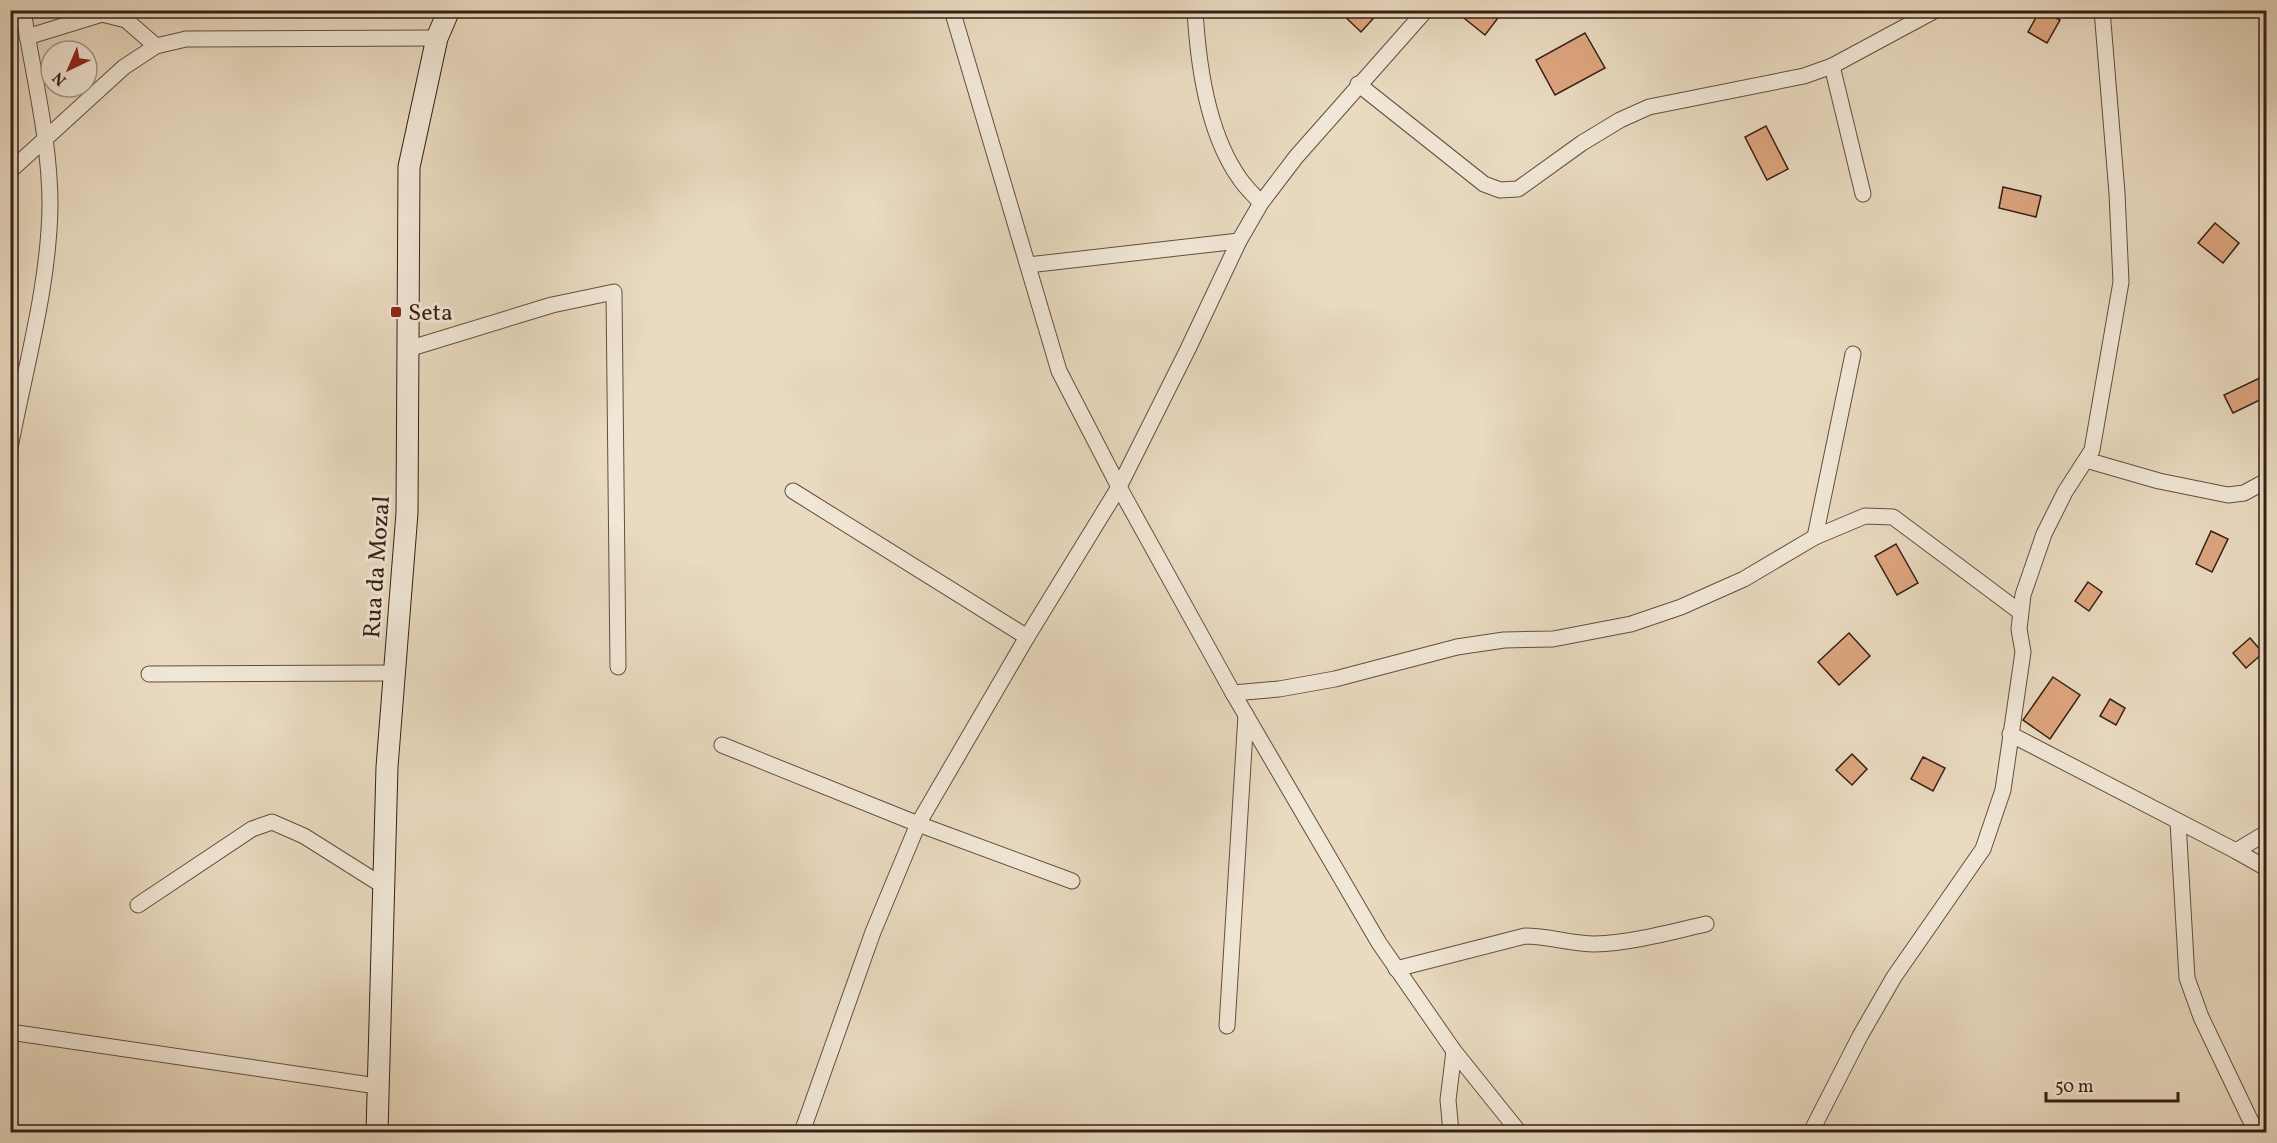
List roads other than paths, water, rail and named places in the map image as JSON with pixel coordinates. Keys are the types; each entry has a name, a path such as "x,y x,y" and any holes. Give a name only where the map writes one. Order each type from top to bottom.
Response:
{"main road":[{"name":"Rua da Mozal","path":"377,1132 387,767 407,513 409,167 438,38 449,10"}],"street":[{"path":"10,448 44,276 50,204 44,141 23,10"},
{"path":"952,10 1059,371 1119,487 1233,693 1396,969 1454,1051 1519,1132"},
{"path":"1195,10 1196,35 1211,112 1230,162 1240,179 1261,203"},
{"path":"802,1132 873,932 918,824 1027,637 1119,487 1239,241 1261,203 1358,84 1426,10"},
{"path":"1358,84 1484,184 1500,190 1518,189 1582,142 1620,120 1649,107 1771,84 1832,66 1936,10"},
{"path":"1811,1132 1860,1036 1894,977 1983,849 2003,790 2023,652 2019,630 2020,612 2030,573 2044,534 2065,492 2092,450 2121,282 2117,193 2102,10"},
{"path":"27,37 102,14 126,20 156,46"},
{"path":"10,171 124,67 156,46 186,39 438,38"},
{"path":"1832,66 1863,194"},
{"path":"1028,264 1239,241"},
{"path":"408,349 552,305 614,292 618,667"},
{"path":"1815,537 1853,354"},
{"path":"2086,460 2158,481 2228,495 2244,493 2266,481"},
{"path":"792,491 1027,637"},
{"path":"1233,693 1279,689 1335,679 1457,647 1504,640 1553,639 1631,624 1681,608 1744,579 1815,537 1866,516 1893,517 2020,612"},
{"path":"149,674 394,674"},
{"path":"1227,1026 1246,715"},
{"path":"2010,734 2266,868"},
{"path":"722,745 918,824 1072,881"},
{"path":"138,905 252,829 272,822 304,836 385,887"},
{"path":"2178,822 2187,978 2201,1017 2256,1132"},
{"path":"2236,851 2266,833"},
{"path":"1396,969 1526,936 1545,936 1594,944 1638,939 1706,924"},
{"path":"10,1032 377,1086"},
{"path":"1448,1130 1448,1100 1454,1051"}],"place":[{"name":"Seta","path":"396,312"}]}
